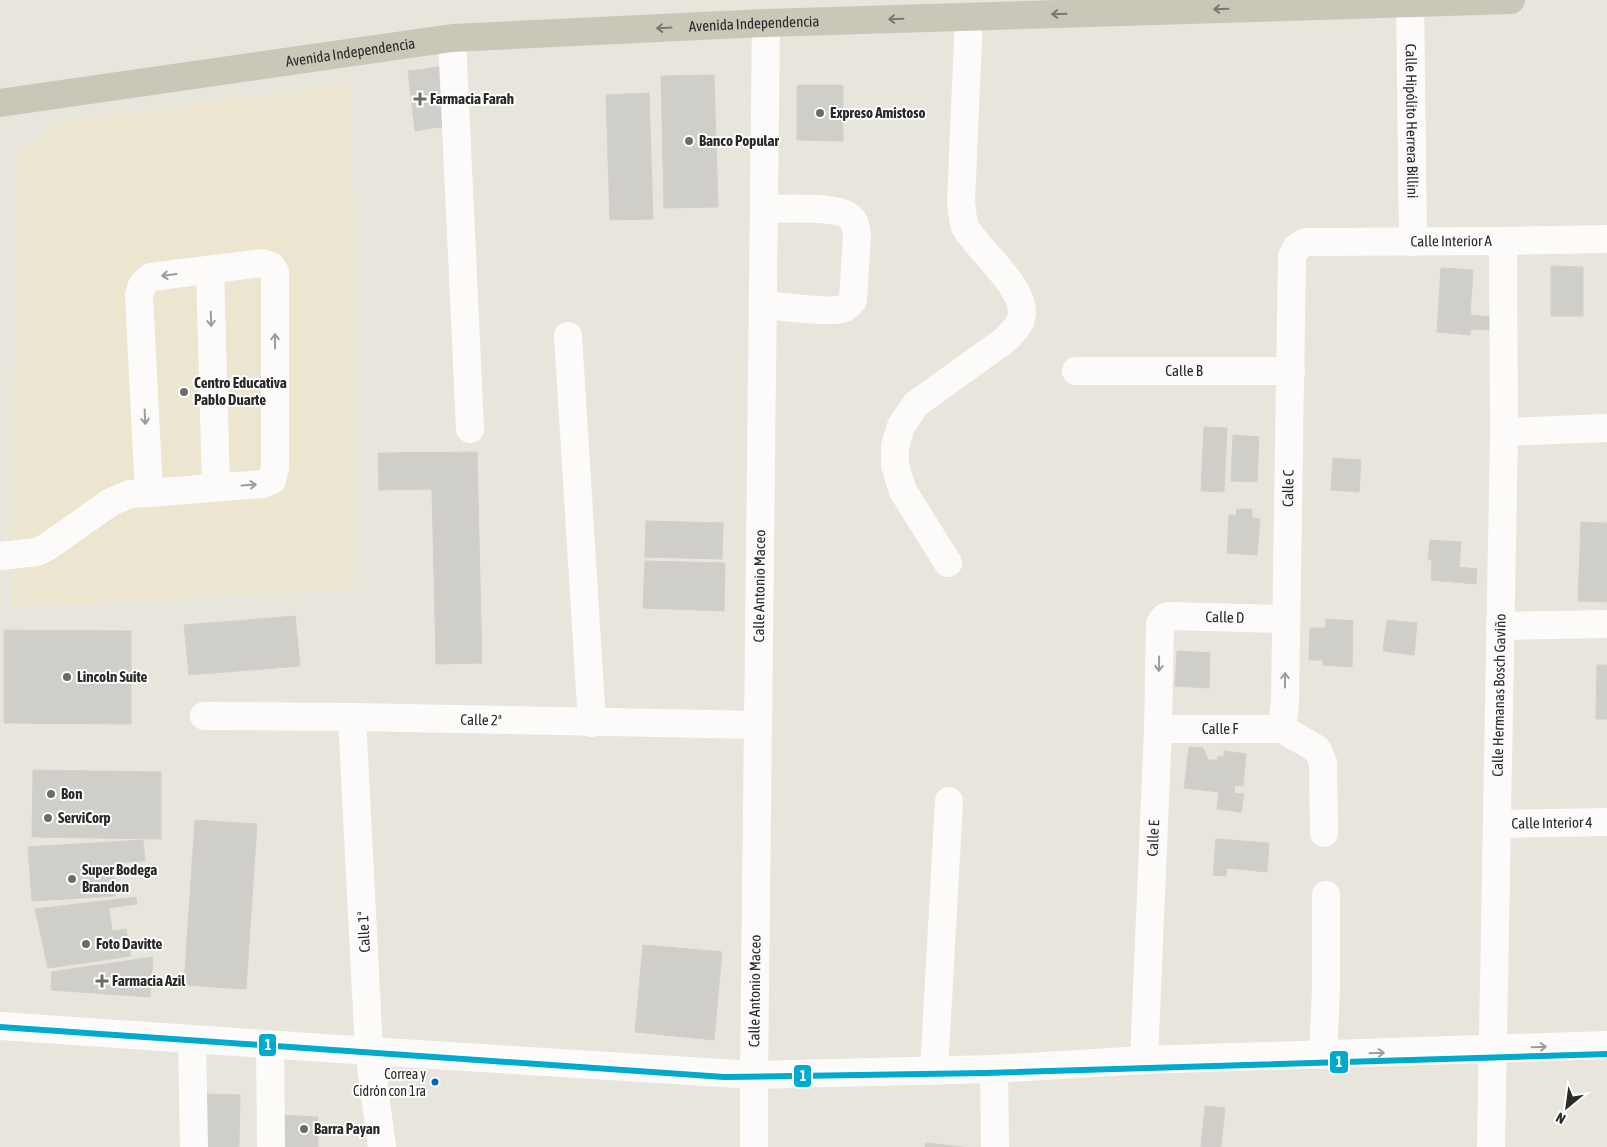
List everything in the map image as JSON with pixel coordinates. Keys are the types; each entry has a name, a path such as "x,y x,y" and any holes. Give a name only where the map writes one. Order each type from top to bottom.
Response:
{"main road":[{"name":"Avenida Independencia","path":"0,103 452,38 766,24 938,9 969,17 1140,6 1511,0"}],"street":[{"name":"Calle Hipólito Herrera Billini","path":"1410,2 1413,242"},
{"path":"948,563 903,491 900,483 895,466 896,446 901,426 916,404 1006,340 1017,328 1022,314 1019,298 1005,275 979,247 964,225 960,200 969,17"},
{"name":"Calle Antonio Maceo","path":"754,1147 766,24"},
{"path":"452,38 470,429"},
{"path":"763,304 828,310 846,308 853,300 857,234 856,225 849,216 834,210 764,209"},
{"name":"Calle Interior A","path":"1297,247 1306,242 1607,239"},
{"name":"Calle Hermanas Bosch Gaviño","path":"1491,1147 1504,432 1503,241"},
{"name":"Calle C","path":"1282,729 1285,702 1292,256 1297,247"},
{"path":"0,556 37,552 58,540 111,502 130,494 148,493 216,488 263,484 272,480 275,468 275,272 270,266 262,264 151,278 142,285 139,295 148,493"},
{"path":"210,270 216,488"},
{"path":"568,336 592,723"},
{"name":"Calle B","path":"1076,371 1291,371"},
{"path":"1504,432 1607,428"},
{"name":"Calle D","path":"1165,617 1285,619"},
{"name":"Calle E","path":"1144,1060 1158,729 1160,623 1165,617"},
{"path":"1500,626 1607,624"},
{"name":"Calle 2ª","path":"204,716 352,717 758,726"},
{"name":"Calle 1ª","path":"352,717 369,1051 382,1147"},
{"name":"Calle F","path":"1158,729 1282,729"},
{"path":"1282,729 1317,750 1323,762 1324,833"},
{"path":"934,1071 949,801"},
{"name":"Calle Interior 4","path":"1497,824 1607,822"},
{"path":"1323,1055 1326,990 1326,894"},
{"path":"0,1026 754,1075 994,1069 1144,1060 1607,1045"},
{"path":"192,1039 194,1147"},
{"path":"270,1044 271,1147"},
{"path":"994,1069 995,1147"}],"shaded area":[{"name":"Centro Educativa Pablo Duarte","path":"350,83 353,193 354,590 11,607 17,158 55,123"}],"building":[{"path":"445,66 452,126 432,128 425,69"},
{"name":"Farmacia Farah","path":"425,69 432,128 415,131 408,71"},
{"name":"Banco Popular","path":"714,75 718,207 664,208 661,76"},
{"name":"Expreso Amistoso","path":"797,85 843,85 843,141 797,140"},
{"path":"649,93 653,219 610,220 606,95"},
{"path":"1551,266 1583,267 1583,316 1551,316"},
{"path":"1441,268 1473,270 1470,315 1491,317 1490,330 1471,329 1470,335 1437,332"},
{"path":"1204,427 1227,428 1224,492 1201,491"},
{"path":"1233,435 1259,437 1257,482 1231,481"},
{"path":"477,452 482,663 436,664 432,489 379,490 378,453"},
{"path":"1333,458 1361,460 1359,492 1331,490"},
{"path":"1237,509 1252,509 1252,518 1260,519 1257,555 1227,553 1229,515 1236,516"},
{"path":"646,521 723,523 722,559 645,557"},
{"path":"1581,522 1607,523 1607,602 1578,601"},
{"path":"1430,540 1461,542 1459,567 1477,569 1476,584 1431,580 1432,560 1428,560"},
{"path":"645,561 725,563 724,611 643,608"},
{"path":"295,616 300,666 189,675 184,625"},
{"path":"1326,619 1353,621 1352,667 1323,665 1323,660 1309,660 1310,628 1325,628"},
{"path":"1387,620 1417,623 1414,655 1383,651"},
{"name":"Lincoln Suite","path":"4,630 131,631 131,724 4,723"},
{"path":"1177,651 1210,653 1209,688 1175,686"},
{"path":"1597,665 1607,665 1607,719 1596,719"},
{"path":"1189,747 1203,748 1208,760 1217,760 1218,756 1224,757 1224,751 1246,754 1243,786 1235,785 1234,793 1244,794 1241,812 1217,809 1219,792 1184,788"},
{"path":"33,770 161,772 161,839 32,837"},
{"path":"195,820 257,824 246,989 184,985"},
{"path":"1216,839 1269,843 1267,872 1227,868 1226,876 1213,875"},
{"name":"Super Bodega Brandon","path":"143,840 145,861 113,863 115,896 32,901 28,847"},
{"name":"Foto Davitte","path":"136,897 137,904 109,908 112,931 126,929 131,956 48,968 35,909"},
{"path":"643,945 722,952 714,1040 635,1032"},
{"name":"Farmacia Azil","path":"153,957 150,997 51,990 52,972"},
{"path":"207,1094 240,1095 239,1147 207,1147"},
{"path":"1205,1106 1225,1108 1221,1147 1201,1147"},
{"path":"279,1115 318,1117 318,1147 278,1147"},
{"path":"926,1143 963,1147 925,1147"}],"transit line":[{"name":"1","path":"0,1027 724,1077 986,1073 1607,1054"}],"place":[{"name":"Farmacia Farah","path":"420,99"},
{"name":"Expreso Amistoso","path":"820,113"},
{"name":"Banco Popular","path":"689,141"},
{"name":"Centro Educativa Pablo Duarte","path":"184,392"},
{"name":"Lincoln Suite","path":"67,677"},
{"name":"Bon","path":"51,794"},
{"name":"ServiCorp","path":"48,818"},
{"name":"Super Bodega Brandon","path":"72,879"},
{"name":"Foto Davitte","path":"86,944"},
{"name":"Farmacia Azil","path":"102,981"},
{"name":"Correa y Cidrón con 1ra","path":"435,1082"},
{"name":"Barra Payan","path":"304,1129"}]}
